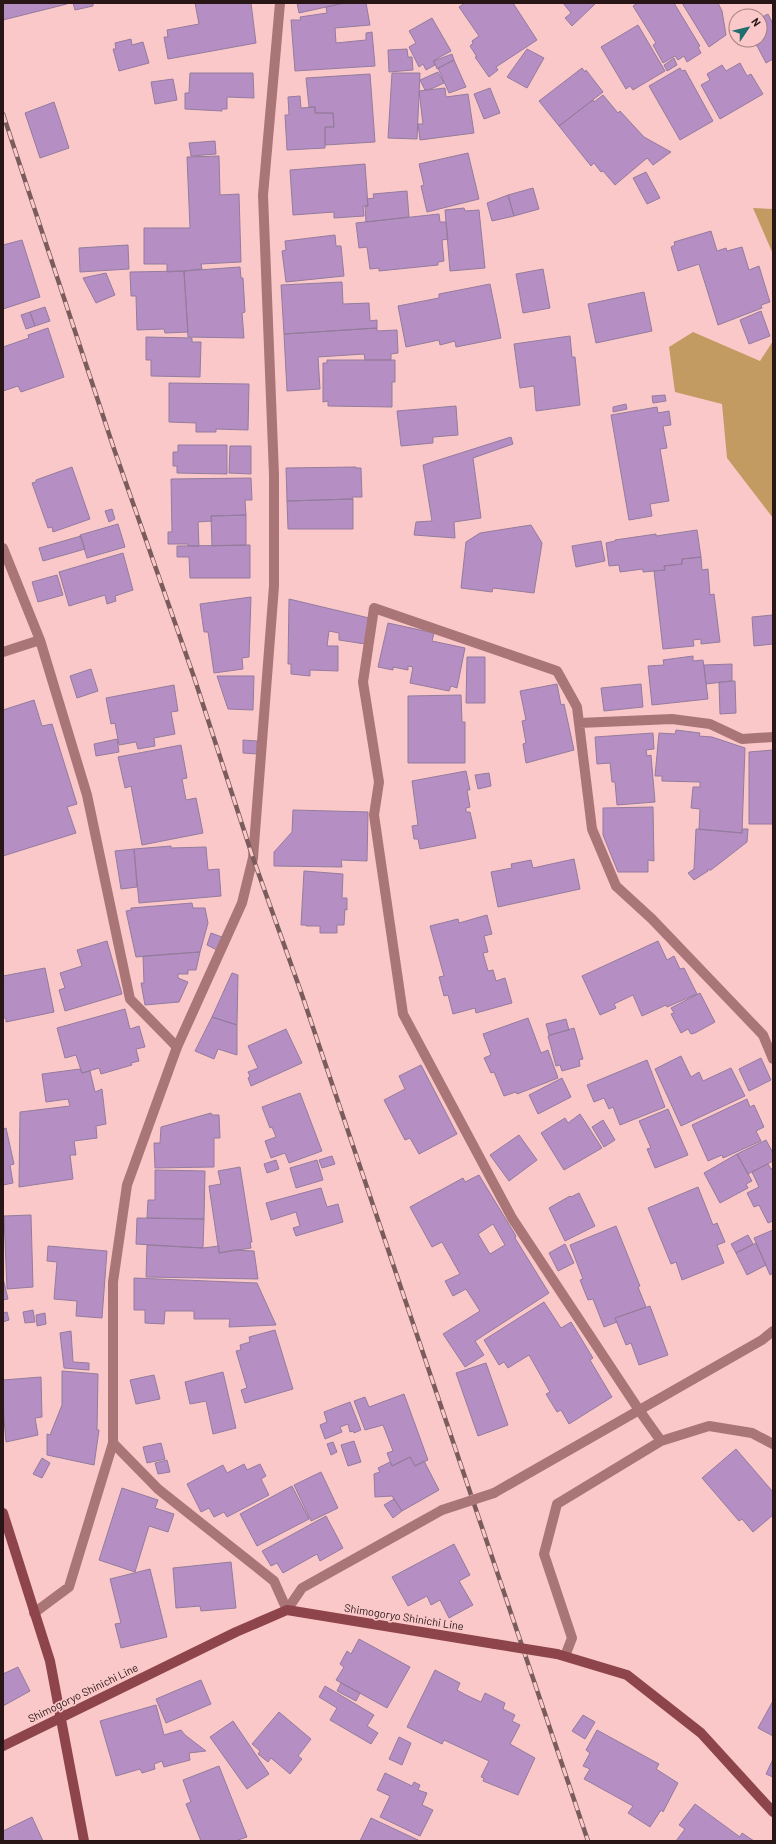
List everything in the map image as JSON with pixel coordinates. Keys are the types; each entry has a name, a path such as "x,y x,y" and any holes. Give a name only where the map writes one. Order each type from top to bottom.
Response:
{"main road":[{"path":"3,1513 50,1661 84,1841"},
{"name":"Shimogoryo Shinichi Line","path":"3,1746 236,1632 287,1610 561,1655 627,1675 701,1733 773,1812"}],"street":[{"path":"34,1614 69,1587 113,1444 114,1282 127,1184 177,1047 242,903 253,858 274,586 274,475 263,195 280,3"},
{"path":"3,548 40,640 87,795 130,999 177,1047"},
{"path":"661,1441 512,1218 403,1014 374,815 379,782 363,682 374,608 557,672 577,707 592,829 616,886 652,919 763,1035 773,1059"},
{"path":"3,652 40,640"},
{"path":"579,723 672,719 710,724 742,739 773,737"},
{"path":"287,1610 302,1588 442,1510 494,1493 762,1340 773,1331"},
{"path":"561,1655 572,1638 544,1554 557,1504 661,1441 709,1426 752,1433 773,1444"},
{"path":"113,1444 158,1489 274,1581 287,1610"}],"shaded area":[{"path":"753,208 773,209 773,254"},
{"path":"693,332 760,361 773,341 773,518 727,458 722,404 675,392 669,347"}],"building":[{"path":"3,3 66,3 67,4 3,20"},
{"path":"73,3 93,3 93,6 75,10"},
{"path":"195,3 251,3 256,43 168,59 164,37 168,37 167,30 199,24"},
{"path":"297,3 344,3 299,13"},
{"path":"344,3 366,3 370,25 335,28 336,43 366,40 366,33 372,32 375,66 295,71 291,20 301,20 300,17 327,13 326,7"},
{"path":"465,3 513,3 537,40 496,67 498,70 489,77 475,57 477,57 470,46 473,43 472,41 479,36 459,7"},
{"path":"563,3 596,3 572,26 565,18 571,13"},
{"path":"638,3 674,3 700,46 698,47 701,53 687,62 684,56 678,60 675,56 663,63 653,45 656,43 633,6"},
{"path":"682,3 718,3 722,11 726,35 709,47"},
{"path":"768,14 773,24 773,59 766,63 758,48 768,48"},
{"path":"432,18 451,51 433,61 435,65 426,70 423,64 419,67 409,47 416,43 409,31"},
{"path":"638,25 665,71 633,90 630,86 626,89 601,47"},
{"path":"131,39 132,45 143,42 149,63 119,71 113,49 116,49 115,43"},
{"path":"407,49 408,57 412,57 413,70 389,72 388,50"},
{"path":"527,49 544,58 527,88 507,77"},
{"path":"452,54 454,60 437,69 434,61"},
{"path":"674,58 677,65 667,71 664,65"},
{"path":"454,60 466,87 449,93 438,68"},
{"path":"740,63 747,76 751,74 763,94 720,119 701,85 710,80 707,74 722,65 726,71"},
{"path":"582,68 585,72 586,70 603,92 559,126 539,101"},
{"path":"680,68 682,71 685,70 713,121 680,140 649,86"},
{"path":"438,72 444,83 425,90 420,80"},
{"path":"190,73 253,73 254,98 227,97 227,109 222,109 222,111 185,109 185,93 189,93"},
{"path":"392,73 420,73 417,139 388,138"},
{"path":"370,74 375,142 325,145 325,127 334,127 333,113 315,113 315,107 309,107 306,78"},
{"path":"173,79 177,100 155,104 151,82"},
{"path":"445,88 446,97 468,94 474,133 420,140 418,124 423,124 419,91"},
{"path":"490,88 500,113 484,119 474,94"},
{"path":"603,95 618,113 620,111 644,137 671,152 653,165 647,158 615,185 594,163 591,166 559,126 593,100 594,102"},
{"path":"300,96 301,108 315,107 315,113 333,113 334,127 325,127 325,148 287,150 285,115 289,115 288,97"},
{"path":"54,102 69,148 40,158 25,113"},
{"path":"215,141 216,154 191,156 189,143"},
{"path":"468,153 479,199 427,212 421,186 424,185 419,164"},
{"path":"219,156 220,195 239,194 241,262 201,264 202,269 167,272 167,264 144,264 144,228 190,228 187,157"},
{"path":"365,164 368,206 363,206 364,216 334,218 334,212 293,215 290,170"},
{"path":"646,172 660,198 647,204 633,178"},
{"path":"533,188 539,209 514,216 508,195"},
{"path":"407,191 409,217 366,222 365,206 368,206 367,199 374,198 373,194"},
{"path":"508,195 514,216 492,221 487,203"},
{"path":"464,208 465,211 479,210 485,268 450,271 445,210"},
{"path":"439,214 440,222 446,222 448,239 442,240 444,261 438,262 438,265 379,271 379,268 370,269 367,247 359,248 356,223"},
{"path":"711,231 717,251 726,248 727,251 742,247 749,270 759,266 770,302 761,305 762,308 718,325 699,264 678,271 671,247 675,245 674,242"},
{"path":"335,235 336,246 341,246 344,276 286,282 282,251 286,250 285,241"},
{"path":"22,240 40,297 3,309 3,245"},
{"path":"128,245 129,269 80,272 79,248"},
{"path":"240,267 241,278 243,278 245,312 242,313 244,338 188,337 184,271"},
{"path":"543,269 550,308 523,313 516,274"},
{"path":"184,271 188,332 165,333 164,329 137,330 136,296 131,296 130,272"},
{"path":"106,273 115,295 96,303 83,278"},
{"path":"342,282 343,304 369,303 370,321 377,320 377,328 284,334 281,285"},
{"path":"490,284 501,338 456,347 455,341 440,345 439,340 406,347 398,306 439,298 439,294"},
{"path":"644,292 652,331 596,343 588,304"},
{"path":"45,307 50,321 35,326 30,312"},
{"path":"761,311 770,336 749,344 740,320"},
{"path":"30,312 35,326 26,329 21,315"},
{"path":"48,328 64,377 21,392 18,386 3,391 3,347 29,338 28,335"},
{"path":"377,328 377,331 397,330 398,353 391,354 391,360 365,360 364,354 318,357 320,389 287,391 284,334"},
{"path":"570,336 572,357 575,357 580,405 536,411 534,386 520,388 514,344"},
{"path":"146,337 192,338 192,342 201,342 200,377 151,376 151,360 146,360"},
{"path":"327,360 395,360 395,382 392,382 392,407 328,406 328,401 323,402 323,363 327,363"},
{"path":"169,383 249,384 248,430 216,429 216,432 196,432 196,423 169,422"},
{"path":"665,395 666,401 653,403 652,396"},
{"path":"626,404 627,409 613,412 613,407"},
{"path":"456,406 458,435 433,437 433,443 401,446 397,411"},
{"path":"657,407 658,413 669,411 671,425 663,426 667,448 660,449 669,501 650,504 652,516 629,520 611,415"},
{"path":"511,437 513,444 473,458 481,518 454,522 455,538 414,535 416,522 432,521 423,465"},
{"path":"178,445 227,445 227,474 177,473 177,466 173,466 173,452 178,452"},
{"path":"230,446 251,446 251,474 229,473"},
{"path":"72,467 90,519 53,532 52,527 48,528 32,483 36,482 36,480"},
{"path":"286,468 361,468 362,497 352,497 353,499 287,501"},
{"path":"251,478 252,500 245,500 246,515 211,516 212,521 198,522 199,546 188,546 188,544 168,544 168,532 172,532 171,479"},
{"path":"353,499 353,529 288,529 287,501"},
{"path":"112,509 115,519 109,522 105,511"},
{"path":"246,515 246,545 212,546 211,516"},
{"path":"118,524 125,547 87,558 80,535"},
{"path":"531,525 542,543 534,593 493,588 492,592 461,588 466,542 480,533"},
{"path":"697,530 701,557 682,559 682,564 664,566 665,570 643,572 643,569 620,572 619,565 609,566 606,543 615,540 656,534 656,536"},
{"path":"81,536 85,549 43,561 39,548"},
{"path":"601,541 605,561 576,567 572,546"},
{"path":"250,545 250,578 190,578 189,557 177,557 177,546"},
{"path":"123,553 133,590 115,596 116,601 107,604 105,595 69,606 59,572"},
{"path":"701,557 702,570 708,569 710,595 714,594 720,642 701,644 701,639 693,640 694,646 663,649 654,571 665,570 664,566 682,564 682,559"},
{"path":"57,575 63,595 38,602 32,582"},
{"path":"251,597 249,657 242,658 243,669 214,673 208,632 204,632 200,604"},
{"path":"289,599 369,618 365,644 339,640 339,633 329,631 327,646 338,646 338,671 310,670 310,676 291,674 291,664 288,664"},
{"path":"773,615 773,644 754,646 752,617"},
{"path":"388,623 434,633 432,641 465,648 457,688 451,686 449,691 410,683 413,667 408,666 408,670 393,667 393,670 378,667"},
{"path":"693,656 693,661 703,660 708,699 652,705 648,666 664,665 663,660"},
{"path":"467,657 485,657 485,703 466,703"},
{"path":"732,664 732,681 706,684 704,665"},
{"path":"91,669 98,691 77,698 70,676"},
{"path":"217,676 254,676 253,710 228,709"},
{"path":"735,681 736,713 720,714 719,682"},
{"path":"557,684 561,705 564,704 574,750 526,763 523,744 526,743 522,721 526,720 520,691"},
{"path":"641,684 643,707 604,711 601,688"},
{"path":"174,685 178,711 171,712 175,734 154,738 155,746 138,749 136,742 119,745 115,723 111,724 106,698"},
{"path":"461,695 462,722 465,722 465,763 408,763 408,696"},
{"path":"34,700 42,726 52,724 77,804 67,807 76,833 3,856 3,710"},
{"path":"676,730 700,733 699,736 712,737 745,748 742,833 699,829 700,809 691,808 693,787 700,787 700,782 662,781 662,776 655,776 659,733 675,734"},
{"path":"653,733 654,749 646,750 647,756 651,755 655,802 617,805 615,782 612,782 610,763 597,764 595,737"},
{"path":"117,739 119,752 96,756 94,744"},
{"path":"243,740 257,741 257,754 243,753"},
{"path":"181,745 187,778 182,779 186,800 196,798 203,833 142,845 131,786 125,788 118,757"},
{"path":"773,750 773,824 749,824 749,752"},
{"path":"466,771 470,790 467,790 470,807 466,808 466,812 470,812 476,838 420,849 418,839 414,839 412,826 418,825 412,781"},
{"path":"489,773 491,786 478,789 475,775"},
{"path":"653,807 654,861 648,860 648,872 618,872 603,835 603,808"},
{"path":"293,810 368,812 367,861 341,860 342,867 274,866 274,852 292,832"},
{"path":"696,829 742,833 742,829 748,829 747,842 711,870 707,870 708,871 694,880 688,873 694,869"},
{"path":"171,846 171,848 206,847 208,870 219,869 221,896 139,903 134,849"},
{"path":"134,849 137,887 121,889 115,851"},
{"path":"574,859 580,889 498,907 491,872 512,868 511,864 531,860 533,868"},
{"path":"304,871 343,874 342,898 347,898 347,910 345,909 344,925 337,925 337,933 320,933 320,926 301,925"},
{"path":"192,903 193,908 205,908 208,923 200,952 136,957 126,911 131,910 131,908"},
{"path":"487,915 492,934 484,936 488,952 483,953 488,971 493,970 496,981 505,978 512,1003 476,1013 475,1008 453,1014 448,995 444,996 439,977 444,976 430,926 458,919 459,923"},
{"path":"211,933 222,937 217,950 207,945"},
{"path":"107,941 122,994 65,1011 59,990 65,988 60,973 82,966 77,950"},
{"path":"658,941 667,960 674,956 680,969 684,968 697,994 667,1007 666,1005 642,1016 633,995 614,1004 616,1008 600,1015 582,976"},
{"path":"200,952 196,970 188,970 188,974 178,974 178,978 188,982 179,1002 145,1005 141,983 144,983 143,956"},
{"path":"45,968 54,1012 6,1022 6,1018 3,1018 3,976"},
{"path":"232,973 238,975 237,1025 212,1017"},
{"path":"700,993 715,1022 695,1033 691,1034 688,1029 681,1033 671,1014 674,1013 671,1008"},
{"path":"125,1009 130,1029 139,1026 145,1047 136,1049 139,1061 131,1063 132,1065 101,1074 99,1068 82,1073 76,1055 65,1058 57,1028"},
{"path":"212,1017 237,1025 237,1055 218,1049 214,1059 195,1051"},
{"path":"528,1018 541,1053 548,1050 558,1078 517,1094 516,1092 504,1096 494,1072 491,1073 484,1058 491,1055 483,1034"},
{"path":"566,1019 569,1030 549,1035 546,1024"},
{"path":"574,1028 583,1059 579,1060 580,1066 562,1071 560,1065 556,1066 548,1036"},
{"path":"286,1029 302,1063 251,1086 248,1078 250,1076 248,1072 258,1068 248,1046"},
{"path":"681,1056 691,1077 699,1072 703,1081 731,1068 745,1096 681,1126 655,1069"},
{"path":"761,1058 771,1080 749,1091 739,1069"},
{"path":"647,1060 665,1107 620,1125 613,1107 609,1109 604,1098 594,1102 587,1085"},
{"path":"421,1065 457,1134 419,1154 410,1138 405,1140 384,1100 405,1089 399,1076"},
{"path":"80,1069 82,1073 90,1071 95,1092 102,1089 106,1124 96,1126 97,1138 74,1141 76,1155 70,1155 73,1179 19,1187 20,1112 70,1106 68,1099 46,1102 42,1074"},
{"path":"562,1078 571,1097 538,1114 529,1095"},
{"path":"300,1093 322,1151 289,1163 285,1153 271,1158 265,1141 276,1137 272,1127 270,1128 262,1107"},
{"path":"747,1099 750,1107 754,1105 764,1127 756,1131 761,1141 723,1158 722,1155 708,1161 692,1125"},
{"path":"668,1109 688,1155 655,1168 647,1149 651,1148 639,1121"},
{"path":"211,1113 212,1115 219,1115 220,1138 214,1138 214,1167 155,1168 154,1143 160,1143 161,1127"},
{"path":"580,1114 602,1148 564,1170 541,1133 565,1118 568,1123"},
{"path":"603,1120 615,1140 604,1147 592,1127"},
{"path":"6,1128 14,1164 10,1165 13,1183 3,1185 3,1129"},
{"path":"519,1135 537,1160 509,1181 490,1155"},
{"path":"766,1140 773,1153 773,1161 748,1174 737,1154"},
{"path":"737,1154 752,1181 746,1184 748,1188 720,1203 704,1173"},
{"path":"332,1156 335,1164 322,1168 319,1160"},
{"path":"276,1160 279,1169 267,1173 264,1164"},
{"path":"317,1160 323,1180 296,1188 290,1168"},
{"path":"768,1164 771,1169 773,1168 773,1221 768,1223 759,1205 754,1207 747,1193 759,1187 752,1172"},
{"path":"240,1167 252,1242 250,1242 251,1248 219,1253 209,1186 221,1184 218,1171"},
{"path":"155,1170 205,1171 204,1219 147,1218 148,1200 155,1200"},
{"path":"479,1175 549,1293 475,1341 484,1355 465,1367 443,1334 480,1311 466,1289 453,1296 445,1281 460,1274 442,1242 432,1247 410,1207 463,1178 465,1182","holes":["493,1224 505,1245 490,1254 478,1234"]},
{"path":"698,1187 713,1225 717,1223 725,1242 717,1245 724,1263 682,1280 676,1262 671,1264 648,1208"},
{"path":"321,1188 327,1207 338,1204 343,1222 296,1236 293,1228 300,1226 296,1212 271,1220 266,1203"},
{"path":"579,1193 595,1226 565,1241 549,1208 570,1196 571,1197"},
{"path":"31,1215 33,1287 7,1289 4,1216"},
{"path":"137,1218 204,1219 203,1248 136,1244"},
{"path":"616,1226 640,1286 638,1287 646,1307 615,1318 617,1322 604,1327 593,1299 588,1300 580,1280 583,1279 570,1245"},
{"path":"773,1230 773,1273 770,1275 754,1238"},
{"path":"748,1235 753,1244 736,1253 731,1244"},
{"path":"756,1243 766,1265 747,1275 736,1253"},
{"path":"565,1244 574,1263 558,1271 549,1253"},
{"path":"147,1245 203,1248 219,1246 219,1253 234,1250 254,1251 258,1279 146,1277"},
{"path":"48,1246 107,1251 102,1318 76,1316 77,1301 54,1299 57,1262 47,1261"},
{"path":"3,1278 8,1299 3,1300"},
{"path":"134,1278 257,1283 276,1325 229,1327 230,1319 194,1319 194,1311 165,1311 164,1324 145,1323 145,1310 134,1310"},
{"path":"544,1302 561,1328 571,1322 593,1358 590,1360 612,1397 569,1424 561,1410 557,1412 546,1394 550,1392 529,1355 508,1368 504,1362 499,1365 484,1340"},
{"path":"650,1306 668,1355 639,1365 631,1343 626,1345 615,1318"},
{"path":"33,1310 35,1322 25,1323 23,1312"},
{"path":"7,1312 9,1320 3,1322 3,1313"},
{"path":"45,1313 46,1324 37,1326 36,1315"},
{"path":"275,1330 293,1389 245,1403 241,1390 247,1388 236,1351 241,1350 240,1345 250,1342 249,1337"},
{"path":"71,1331 73,1362 89,1363 89,1370 64,1368 60,1333"},
{"path":"486,1363 508,1425 478,1436 456,1373"},
{"path":"62,1371 98,1374 97,1430 99,1430 94,1465 47,1455 47,1434 50,1435 62,1405"},
{"path":"223,1372 236,1428 213,1434 206,1401 190,1404 185,1382"},
{"path":"154,1375 160,1399 136,1404 130,1380"},
{"path":"41,1377 42,1417 35,1418 38,1435 6,1442 3,1407 3,1380"},
{"path":"404,1394 428,1460 415,1466 410,1457 392,1466 387,1453 393,1451 383,1425 365,1430 354,1401 365,1397 369,1407"},
{"path":"350,1402 361,1430 354,1433 353,1431 350,1432 348,1424 340,1427 342,1432 325,1439 320,1425 327,1422 324,1412"},
{"path":"354,1441 361,1462 348,1466 341,1445"},
{"path":"333,1442 337,1452 331,1455 327,1444"},
{"path":"161,1443 165,1459 147,1463 143,1447"},
{"path":"736,1449 773,1492 773,1515 753,1532 742,1519 739,1521 702,1478"},
{"path":"410,1457 415,1466 424,1461 439,1490 402,1511 392,1496 375,1497 374,1474 380,1472 378,1468 390,1462 392,1466"},
{"path":"42,1458 50,1463 42,1478 33,1474"},
{"path":"167,1460 170,1472 158,1474 155,1463"},
{"path":"244,1464 247,1470 260,1464 266,1476 261,1479 269,1495 227,1517 224,1512 214,1517 209,1508 201,1512 187,1484 223,1465 227,1473"},
{"path":"321,1472 338,1508 311,1521 294,1485"},
{"path":"292,1486 309,1519 257,1546 240,1514"},
{"path":"122,1488 158,1500 155,1508 174,1514 168,1532 149,1526 135,1572 99,1560"},
{"path":"394,1499 402,1511 393,1518 384,1505"},
{"path":"326,1516 343,1548 320,1561 317,1554 283,1573 277,1563 271,1566 262,1551"},
{"path":"454,1544 470,1575 459,1581 473,1605 449,1618 440,1600 431,1605 427,1596 408,1606 392,1577"},
{"path":"231,1562 236,1608 201,1611 200,1606 176,1608 173,1568"},
{"path":"150,1569 167,1637 121,1648 115,1624 121,1623 110,1579"},
{"path":"359,1639 410,1667 387,1708 336,1680 344,1667 340,1664 347,1651 351,1654"},
{"path":"18,1667 30,1691 3,1706 3,1674"},
{"path":"435,1670 460,1683 457,1690 481,1702 485,1693 505,1703 503,1709 515,1715 512,1721 520,1725 510,1744 535,1758 518,1795 483,1781 484,1778 481,1777 489,1761 444,1740 442,1744 407,1727"},
{"path":"201,1680 211,1704 166,1723 156,1699"},
{"path":"341,1683 360,1693 356,1701 337,1691"},
{"path":"325,1686 374,1715 367,1726 378,1733 371,1744 330,1720 337,1708 319,1697"},
{"path":"773,1701 773,1736 758,1728"},
{"path":"156,1705 164,1735 181,1730 185,1735 206,1751 189,1753 190,1760 164,1767 162,1761 154,1764 155,1769 142,1773 140,1769 116,1776 100,1721"},
{"path":"279,1712 311,1739 298,1756 302,1759 290,1774 271,1758 268,1762 258,1754 260,1751 252,1744"},
{"path":"583,1715 595,1722 585,1739 572,1731"},
{"path":"233,1721 269,1774 247,1789 210,1737"},
{"path":"597,1730 659,1764 656,1769 678,1783 663,1812 661,1810 650,1827 628,1813 633,1806 584,1779 590,1769 583,1766 590,1753 586,1750"},
{"path":"399,1737 411,1743 402,1765 389,1759"},
{"path":"773,1759 773,1777 766,1774"},
{"path":"219,1766 247,1837 235,1841 201,1841 186,1804 191,1802 183,1780"},
{"path":"385,1773 412,1786 414,1782 420,1785 418,1790 427,1793 422,1805 433,1810 420,1836 380,1817 390,1796 377,1790"},
{"path":"695,1804 740,1837 742,1833 754,1841 676,1841 685,1829 679,1825"},
{"path":"32,1817 43,1841 3,1841 3,1831"},
{"path":"371,1818 420,1841 360,1841"}],"railway":[{"path":"3,114 114,449 194,677 253,858 301,992 588,1841"}]}
